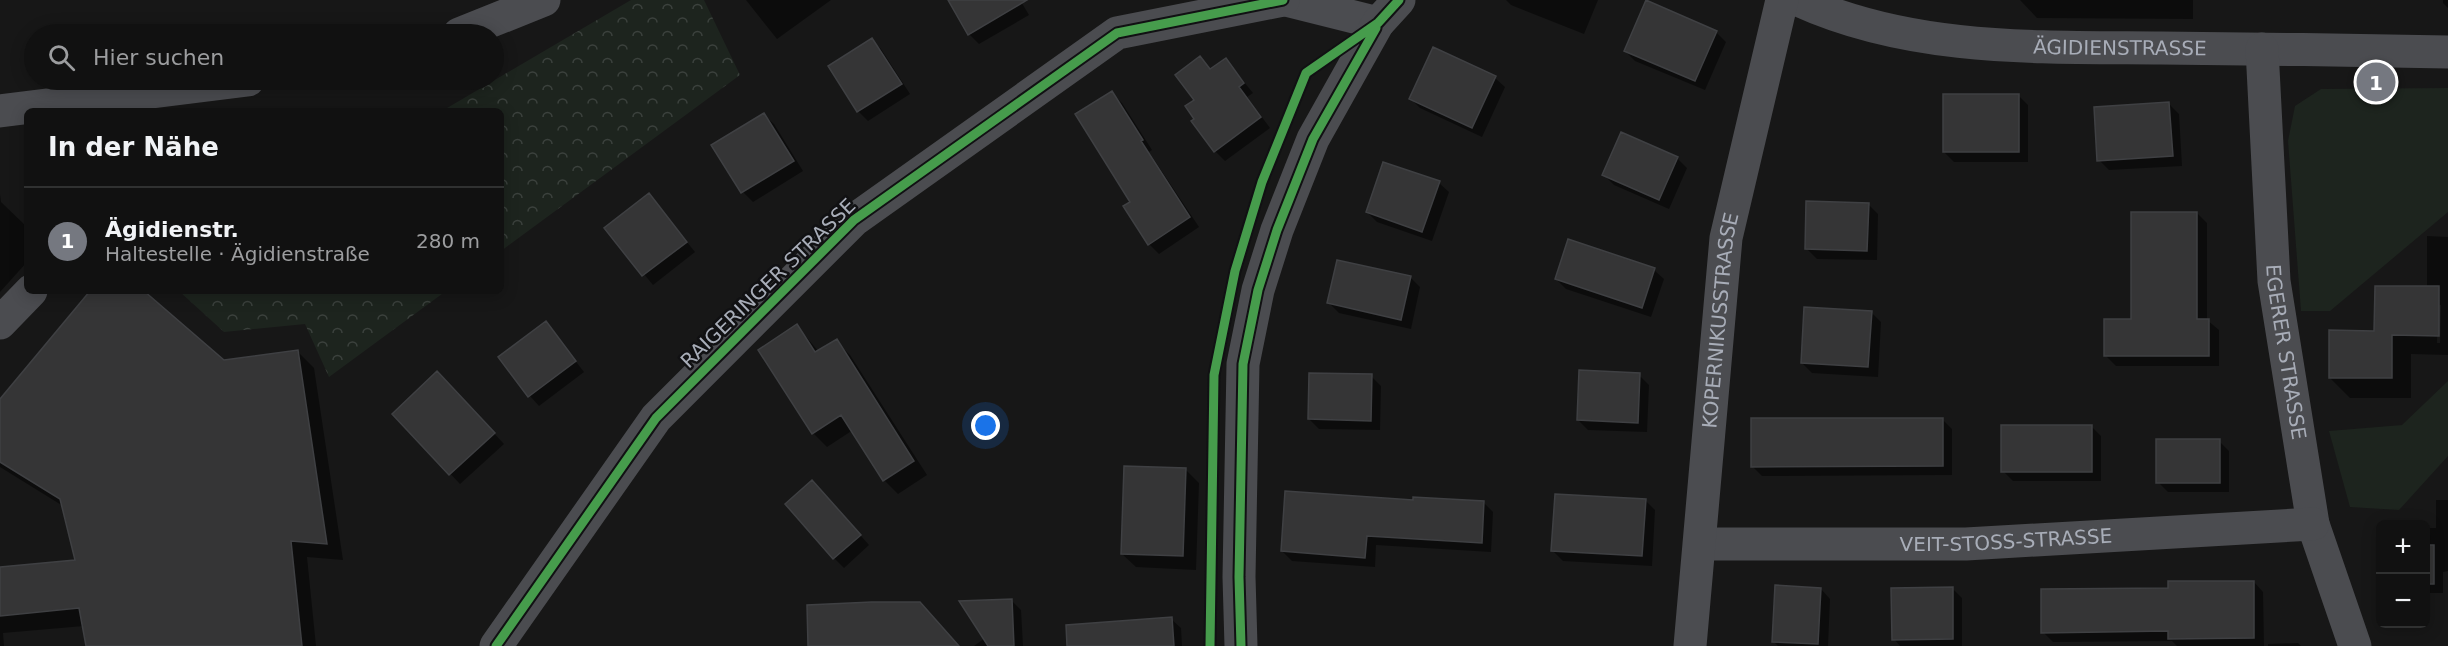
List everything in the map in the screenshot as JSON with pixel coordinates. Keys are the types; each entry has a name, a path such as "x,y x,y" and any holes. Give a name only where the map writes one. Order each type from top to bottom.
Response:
{"street":[{"path":"484,24 544,0"},
{"name":"RAIGERINGER STRASSE","path":"496,646 656,418 854,220 1117,33 1285,0 1389,11"},
{"name":"KOPERNIKUSSTRASSE","path":"1690,646 1726,238 1782,0"},
{"name":"ÄGIDIENSTRASSE","path":"1798,0 1829,14 1904,34 1999,46 2448,52"},
{"path":"1241,646 1239,577 1243,364 1258,290 1277,230 1313,139 1389,11"},
{"name":"EGERER STRASSE","path":"2262,49 2274,281 2313,524 2355,646"},
{"path":"48,108 97,105 188,90"},
{"path":"0,111 24,110"},
{"path":"0,323 28,294"},
{"name":"VEIT-STOSS-STRASSE","path":"1700,544 1966,544 2313,524"}],"green space":[{"path":"631,0 704,0 740,75 504,249 504,108 447,108 478,90 504,90 504,75"},
{"path":"2448,88 2448,212 2330,311 2301,311 2288,141 2295,106 2321,89"},
{"path":"182,294 442,294 329,377 305,324 224,332"},
{"path":"2448,381 2448,456 2399,510 2350,507 2329,431 2402,425"}],"building":[{"path":"948,0 1027,0 968,35"},
{"path":"1646,0 1717,31 1695,81 1624,51"},
{"path":"872,38 902,84 857,112 828,66"},
{"path":"1433,47 1496,76 1472,128 1409,99"},
{"path":"1200,56 1210,69 1226,58 1244,83 1239,87 1261,117 1214,152 1191,121 1194,119 1185,106 1194,100 1175,75"},
{"path":"1112,91 1190,217 1148,245 1123,206 1130,202 1075,114"},
{"path":"1943,94 2019,94 2019,152 1943,152"},
{"path":"2169,102 2173,156 2097,161 2094,107"},
{"path":"764,113 794,161 741,193 711,145"},
{"path":"1621,132 1678,157 1659,200 1602,175"},
{"path":"1383,162 1440,181 1422,232 1366,212"},
{"path":"649,193 687,242 642,276 604,228"},
{"path":"1806,201 1869,203 1867,251 1805,249"},
{"path":"2131,212 2197,212 2197,319 2209,319 2209,356 2104,356 2104,319 2131,319"},
{"path":"1568,239 1655,268 1642,308 1555,279"},
{"path":"1337,260 1411,276 1401,320 1327,303"},
{"path":"2375,286 2439,286 2439,336 2392,335 2392,378 2329,378 2329,330 2374,331"},
{"path":"88,294 147,294 224,360 298,350 327,544 291,541 302,646 86,646 79,608 0,616 0,567 75,560 60,499 0,462 0,399"},
{"path":"1804,307 1872,311 1868,367 1801,363"},
{"path":"546,321 576,361 528,397 498,357"},
{"path":"797,324 815,352 837,339 914,461 883,481 841,415 812,434 758,350"},
{"path":"1579,370 1640,373 1638,423 1577,420"},
{"path":"437,371 495,433 449,475 392,414"},
{"path":"1309,373 1372,374 1371,421 1308,419"},
{"path":"1751,418 1943,418 1943,466 1751,467"},
{"path":"2001,425 2092,425 2092,472 2001,472"},
{"path":"2156,439 2220,439 2220,483 2156,483"},
{"path":"1124,466 1186,468 1183,556 1121,554"},
{"path":"812,480 861,535 833,559 785,504"},
{"path":"1285,491 1413,500 1413,497 1484,501 1482,543 1367,536 1365,558 1281,551"},
{"path":"1555,494 1646,499 1642,556 1551,551"},
{"path":"2430,545 2434,545 2434,584 2430,584"},
{"path":"2168,581 2254,581 2254,638 2168,639 2168,631 2041,633 2041,589 2168,588"},
{"path":"1775,585 1821,588 1818,644 1772,642"},
{"path":"1953,587 1953,639 1892,640 1891,588"},
{"path":"1012,599 1014,646 988,646 959,601"},
{"path":"920,602 959,646 808,646 807,605"},
{"path":"1172,617 1174,646 1067,646 1066,625"}],"cycle path":[{"path":"496,646 656,418 854,220 1117,33 1283,0"},
{"path":"1210,646 1214,375 1235,271 1262,182 1306,73 1378,23 1399,0"},
{"path":"1241,646 1239,577 1243,364 1258,290 1277,230 1313,139 1376,28"}],"place":[{"name":"Ägidienstr.","path":"2376,82"}]}
